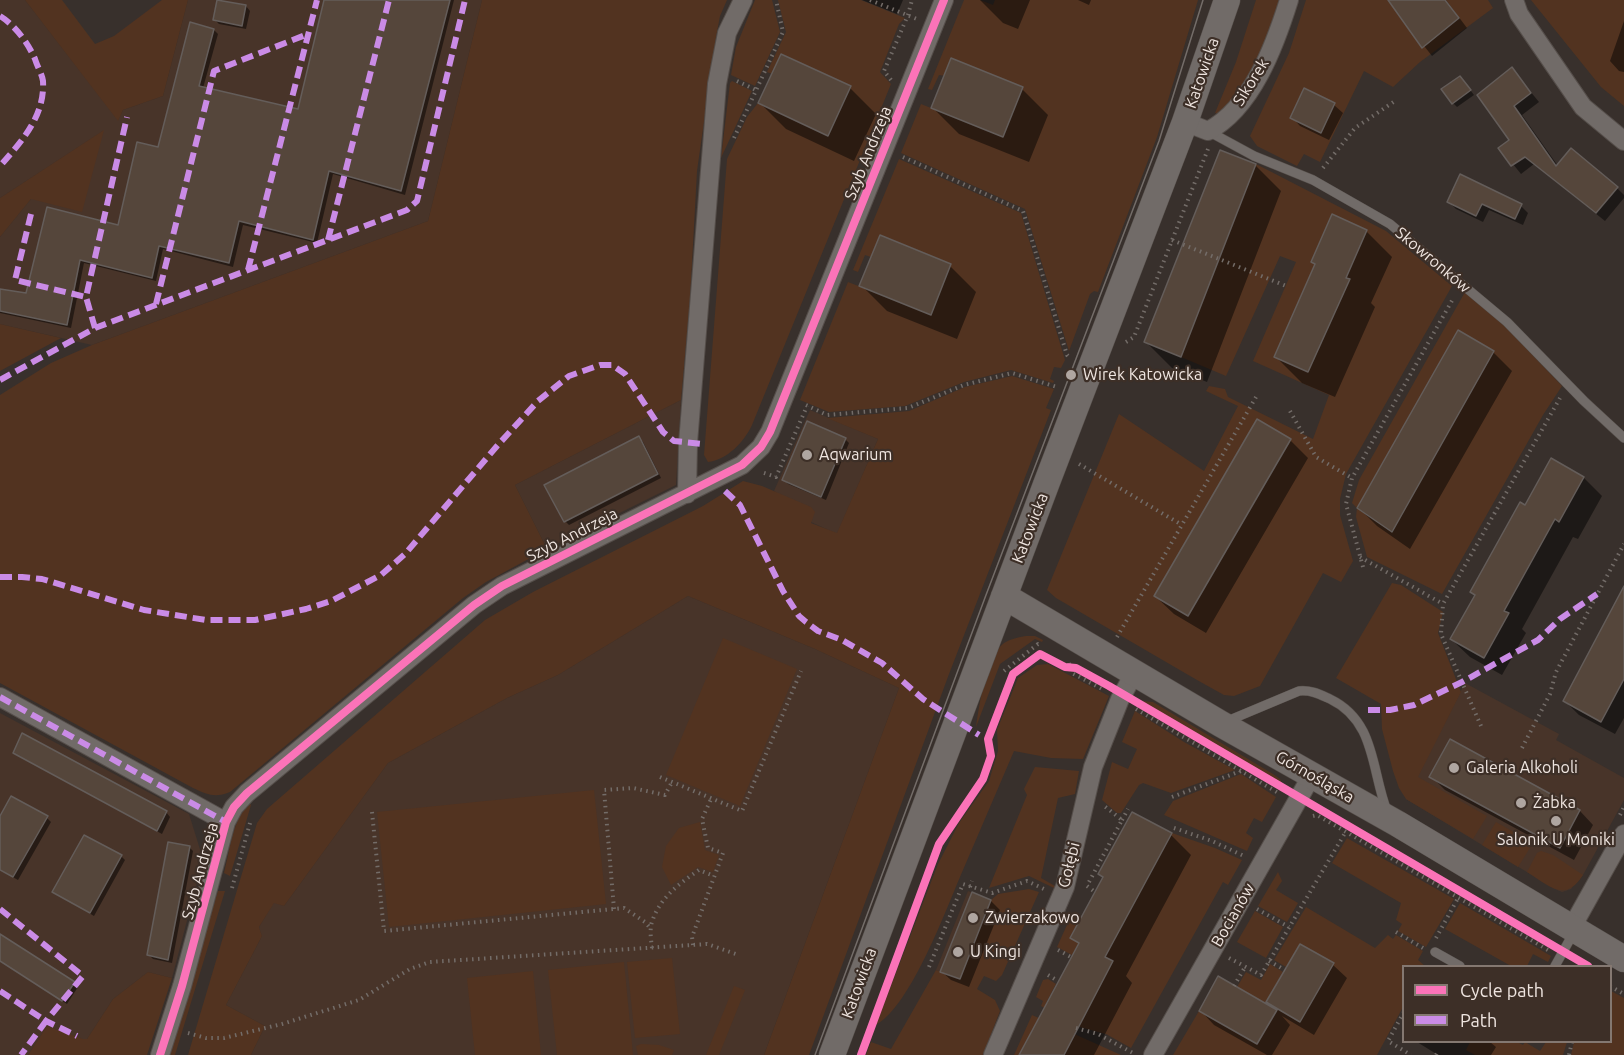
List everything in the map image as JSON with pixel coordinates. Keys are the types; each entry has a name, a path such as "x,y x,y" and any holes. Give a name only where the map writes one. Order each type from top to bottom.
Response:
{"street":[{"path":"687,494 688,443 717,84 727,33 743,0"},
{"name":"Szyb Andrzeja","path":"160,1055 182,986 226,822 234,807 483,599 502,586 742,465 761,447 770,432 944,0"},
{"name":"Katowicka","path":"832,1055 1004,596 1203,130 1227,0"},
{"name":"Sikorek","path":"1203,130 1215,127 1238,106 1276,42 1289,0"},
{"path":"1514,0 1520,14 1583,107 1624,141"},
{"name":"Górnośląska","path":"1004,596 1122,687 1221,724 1398,824 1624,959"},
{"name":"Gołębi","path":"993,1055 1065,887 1093,767 1122,687"},
{"name":"Szyb Andrzeja","path":"0,697 226,822"},
{"name":"Bocianów","path":"1153,1055 1312,775"},
{"path":"1574,928 1624,834"}],"lane":[{"name":"Skowronków","path":"1203,130 1254,156 1313,180 1390,224 1507,322 1624,438"},
{"path":"1221,724 1299,691 1309,691 1338,703 1350,711 1359,722 1366,738 1383,802 1388,814 1398,824"},
{"path":"1556,965 1574,928"},
{"path":"1432,948 1458,965"}],"path":[{"path":"733,140 783,32 776,0"},
{"path":"870,0 907,15 912,0"},
{"path":"1313,180 1355,128 1395,100"},
{"path":"1121,345 1134,337 1210,146 1203,130"},
{"path":"896,154 1023,211 1067,355 1070,358"},
{"path":"1173,240 1286,286"},
{"path":"1363,567 1346,504 1352,478 1462,283"},
{"path":"801,403 827,415 908,408 964,385 1012,373 1058,387"},
{"path":"1481,726 1441,634 1443,604 1568,384"},
{"path":"1117,637 1256,397"},
{"path":"762,471 776,477 807,406"},
{"path":"1290,411 1316,457 1352,478"},
{"path":"1076,462 1182,525"},
{"path":"1522,748 1550,694 1556,672 1624,544"},
{"path":"1360,557 1443,604"},
{"path":"1107,631 1126,643"},
{"path":"1001,679 1005,669 1038,644 1043,651 1012,674"},
{"path":"1057,663 1069,664 1122,687 1345,833 1562,954"},
{"path":"1069,664 1072,673 1122,687"},
{"path":"660,777 742,811 801,671"},
{"path":"1131,712 1134,708 1562,954"},
{"path":"1172,797 1241,771"},
{"path":"614,909 604,790 633,788 665,795 672,782"},
{"path":"693,945 692,937 723,854 708,848 702,819 711,799"},
{"path":"1098,801 1122,820"},
{"path":"1619,817 1624,807"},
{"path":"1087,886 1128,809"},
{"path":"372,812 384,931 624,908 645,922 651,929"},
{"path":"1310,818 1317,815"},
{"path":"230,894 252,816"},
{"path":"1174,828 1212,841 1245,856"},
{"path":"1226,956 1261,975 1345,833"},
{"path":"652,948 652,919 673,888 699,870 714,876"},
{"path":"970,887 972,881"},
{"path":"929,967 963,884 992,893 1027,881 1049,891"},
{"path":"1079,887 1087,886 1095,892"},
{"path":"1396,932 1432,948 1458,898"},
{"path":"1254,907 1290,927"},
{"path":"190,1022 187,1033 206,1038 224,1038 282,1024 359,1000 410,969 430,962 707,944 736,954"},
{"path":"1269,961 1285,970"},
{"path":"1234,986 1245,967"},
{"path":"1402,1016 1388,1041 1411,1055"},
{"path":"1076,1028 1098,1034 1128,1050"},
{"path":"1436,1055 1439,1050"}],"shaded area":[{"path":"0,0 25,0 118,120 123,110 163,96 188,0 482,0 428,221 92,345 0,324 0,237 31,199 103,131 0,198"},
{"path":"25,0 62,0 95,44 114,36 162,0 188,0 163,96 123,110 118,121"},
{"path":"482,0 727,0 720,16 716,37 697,171 690,299 681,400 515,485 547,549 486,582 463,598 230,792 212,795 203,792 0,683 0,395 51,363 92,345 428,221"},
{"path":"755,0 772,0 780,32 755,86 731,75 736,47"},
{"path":"778,0 861,0 905,18 899,24 880,72 891,84 752,425 734,449 722,458 708,462 704,455 727,159 747,117 758,103 828,136 851,87 782,54 772,74 767,72 786,32"},
{"path":"964,0 980,0 993,5 995,0 1198,0 1157,137 1098,292 1094,291 1090,294 1069,351 1025,209 901,153 921,104 1003,137 1023,87 939,75 932,90 928,89"},
{"path":"1256,0 1279,0 1270,29 1257,62 1240,92 1219,114 1215,113 1236,62"},
{"path":"1306,0 1488,0 1493,8 1420,62 1393,87 1364,71 1320,162 1304,154 1297,166 1257,146 1250,136 1289,53"},
{"path":"1531,0 1624,0 1624,106 1601,87"},
{"path":"732,81 752,91 721,158 730,83"},
{"path":"104,130 82,212 31,199 0,237 0,198"},
{"path":"899,159 1021,213 1065,360 1061,368 1054,367 1050,379 1054,381 1053,383 1011,370 964,382 905,406 829,412 800,400 848,282 931,314 951,264 880,235 871,257 865,255 858,272 853,270"},
{"path":"1256,164 1386,231 1452,286 1346,474 1340,499 1340,515 1353,561 1341,582 1323,573 1260,686 1234,696 1224,695 1197,680 1056,598 1047,590 1119,414 1204,471 1238,406 1206,391 1209,386 1225,389 1228,397 1313,439 1329,395 1253,361 1296,262 1280,256 1226,376 1181,357"},
{"path":"1465,292 1503,324 1562,386 1543,415 1442,594 1367,557 1356,517 1357,508 1352,503 1359,480"},
{"path":"0,324 61,338 0,371"},
{"path":"1012,376 1054,389 1046,408 1051,410 949,674 809,1055 764,1055 899,688 815,649 688,596 558,675 507,698 388,763 284,906 274,903 259,927 262,936 226,1005 265,1026 251,1055 188,1055 257,823 267,809 485,620 533,592 703,506 743,481 762,486 811,507 815,512 811,523 837,533 878,439 827,418 909,411 965,387"},
{"path":"681,400 676,485 547,549 515,485"},
{"path":"810,410 878,439 837,534 811,522 774,491"},
{"path":"1392,583 1401,585 1443,612 1438,633 1461,692 1418,777 1487,816 1473,839 1406,799 1393,771 1382,729 1381,704 1336,678"},
{"path":"688,596 815,649 899,688 764,1055 251,1055 265,1026 226,1005 262,936 259,927 274,902 284,906 388,763 507,698 558,675"},
{"path":"1026,636 1035,636 1043,640 1042,642 1035,639 1000,664 976,727 984,682 992,659 1004,643"},
{"path":"723,638 797,669 740,806 666,775"},
{"path":"1048,664 1109,696 1083,759 1051,758 1014,751 927,954 902,997 889,1014 876,1025 938,864 959,823 989,781 998,751 997,730 1018,678 1037,665"},
{"path":"1465,683 1559,734 1556,740 1624,778 1624,800 1583,875 1571,889 1562,892 1555,889 1406,799"},
{"path":"1142,701 1153,702 1273,774 1280,779 1283,785"},
{"path":"1135,711 1184,742 1235,770 1171,793 1143,783 1139,785 1121,813 1117,813 1102,800 1112,762 1128,769 1137,749 1122,742"},
{"path":"0,713 189,814 203,859 172,978 148,972 113,999 87,1039 83,1040 47,1026 28,1055 0,1055"},
{"path":"1035,767 1079,771 1075,794 1058,798 1041,878 1055,886 1054,888 1029,876 989,888 1027,795 1024,789"},
{"path":"1241,774 1276,797 1262,822 1254,818 1246,833 1253,838 1247,851 1164,815 1173,801"},
{"path":"594,790 606,904 389,927 377,812"},
{"path":"250,804 230,876 224,873 235,827"},
{"path":"700,822 705,850 719,855 713,872 698,867 671,885 662,867 666,846 679,828"},
{"path":"1496,822 1533,843 1518,867 1482,845"},
{"path":"1172,833 1242,860 1228,885 1223,882 1131,1048 1106,1034 1080,1027 1041,1006 1043,1001 1036,997 1043,980 1048,979 1056,984 1046,1003 1081,1021 1113,961 1105,957"},
{"path":"1347,838 1454,899 1426,947 1398,931 1402,924 1396,920 1401,903 1332,863"},
{"path":"1541,851 1553,855 1583,875 1570,889 1556,889 1549,886 1527,872 1537,853"},
{"path":"1278,872 1282,881 1276,890 1298,903 1287,922 1258,906"},
{"path":"1029,889 1039,892 1002,975 996,981 984,976 977,989 995,1000 1000,1011 983,1055 866,1055 871,1042 891,1049 936,970 960,979 991,900 998,894"},
{"path":"218,891 225,891 175,1055 168,1055"},
{"path":"968,891 991,900 960,979 936,970"},
{"path":"1460,903 1551,956 1548,962 1533,954 1528,965 1509,965 1445,929"},
{"path":"1306,907 1375,948 1388,935 1393,939 1396,935 1423,951 1418,960 1424,965 1402,965 1402,1009 1377,1055 1173,1055 1199,1011 1257,1044 1277,1009 1300,1022 1334,963 1300,944 1286,967 1274,960"},
{"path":"1255,911 1283,927 1266,958 1237,942"},
{"path":"1071,916 1081,918 1070,937 1079,943 1072,955 1057,947"},
{"path":"672,958 680,1034 635,1038 627,962"},
{"path":"624,962 633,1055 557,1055 548,970"},
{"path":"1270,964 1283,972 1265,1003 1237,987 1246,972 1261,980"},
{"path":"533,971 541,1055 475,1055 467,978"},
{"path":"148,972 172,978 147,1055 28,1055 47,1026 87,1039 113,999"},
{"path":"734,986 745,990 719,1055 706,1055"},
{"path":"1612,992 1624,998 1624,1055 1571,1055 1574,1043 1612,1043"},
{"path":"1032,1015 1121,1055 1014,1055"},
{"path":"1470,1043 1519,1043 1523,1045 1527,1043 1540,1051 1545,1043 1567,1043 1563,1055 1475,1055 1466,1050"},
{"path":"659,1045 674,1050 672,1055 638,1055 636,1046"}],"building":[{"path":"217,0 246,5 242,26 213,20"},
{"path":"324,0 450,0 401,191 329,171 313,240 239,221 229,263 159,246 152,278 80,260 67,325 0,311 0,289 26,293 47,207 118,225 137,142 158,147 190,22 214,29 199,86 298,109"},
{"path":"1388,0 1445,0 1459,18 1422,48"},
{"path":"781,54 851,86 828,136 758,103"},
{"path":"951,58 1023,87 1003,137 931,108"},
{"path":"1512,67 1531,93 1514,106 1556,166 1571,148 1618,187 1596,213 1525,157 1511,166 1498,148 1509,140 1477,95"},
{"path":"1460,76 1471,90 1452,104 1441,89"},
{"path":"1304,88 1335,103 1321,133 1290,118"},
{"path":"1220,150 1256,164 1181,357 1144,342"},
{"path":"1460,174 1522,204 1515,219 1482,204 1476,216 1447,202"},
{"path":"1332,214 1367,230 1346,278 1350,279 1308,372 1274,357 1315,264 1311,262"},
{"path":"880,235 951,264 931,315 859,286"},
{"path":"1458,330 1494,351 1392,532 1357,508"},
{"path":"1257,419 1291,439 1188,616 1154,596"},
{"path":"807,421 846,438 821,497 782,480"},
{"path":"639,436 658,474 564,522 544,485"},
{"path":"1551,458 1584,477 1559,522 1555,519 1504,611 1509,613 1484,658 1450,639 1475,595 1470,592 1520,502 1525,505"},
{"path":"1624,586 1624,679 1601,722 1563,701"},
{"path":"22,733 167,811 157,831 13,753"},
{"path":"1450,739 1580,810 1560,848 1429,777"},
{"path":"11,796 48,816 13,877 0,870 0,816"},
{"path":"1132,812 1172,833 1105,957 1113,961 1064,1055 1019,1055 1079,943 1070,938 1103,877 1098,874"},
{"path":"84,835 122,855 90,913 52,892"},
{"path":"168,842 190,846 168,960 147,955"},
{"path":"972,892 991,900 960,979 940,972"},
{"path":"0,934 75,982 62,1001 0,961"},
{"path":"1300,944 1334,963 1300,1022 1266,1002"},
{"path":"1218,976 1277,1010 1257,1044 1199,1011"}],"tram line":[{"path":"815,1055 986,595 1159,141 1203,0"}],"marked path":[{"path":"248,270 317,0"},
{"path":"328,240 389,0"},
{"path":"0,380 95,328 407,210 417,201 465,0"},
{"path":"0,16 11,24 25,41 43,81 40,106 31,127 0,166"},
{"path":"156,304 214,71 308,34"},
{"path":"95,328 86,297 127,117"},
{"path":"31,214 15,280 86,297"},
{"path":"0,577 42,579 144,610 206,620 255,620 331,601 381,575 405,554 538,401 569,376 600,365 612,365 625,374 663,432 674,441 702,444"},
{"path":"725,491 740,505 783,591 799,616 818,631 842,640 882,663 923,699 979,735"},
{"path":"1368,710 1390,710 1414,705 1462,682 1538,640 1560,619 1597,594"},
{"path":"0,697 226,822"},
{"path":"0,909 83,976 46,1021 77,1036"},
{"path":"0,991 46,1021 21,1055"}],"cycle path":[{"path":"160,1055 182,986 226,822 234,807 247,793 474,605 502,586 742,465 761,447 770,432 944,0"},
{"path":"861,1055 939,844 983,779 991,756 988,739 1013,674 1040,654 1065,667 1076,668 1109,686 1586,965"}],"place":[{"name":"Wirek Katowicka","path":"1071,375"},
{"name":"Aqwarium","path":"807,455"},
{"name":"Galeria Alkoholi","path":"1454,768"},
{"name":"Żabka","path":"1521,803"},
{"name":"Salonik U Moniki","path":"1556,821"},
{"name":"Zwierzakowo","path":"973,918"},
{"name":"U Kingi","path":"958,952"}]}
